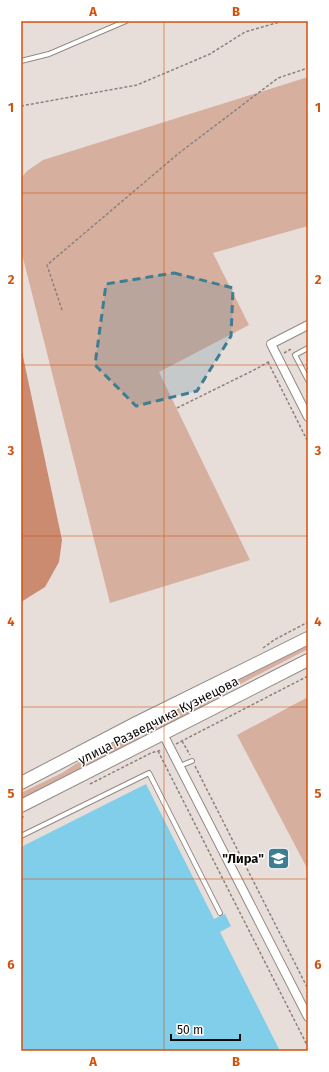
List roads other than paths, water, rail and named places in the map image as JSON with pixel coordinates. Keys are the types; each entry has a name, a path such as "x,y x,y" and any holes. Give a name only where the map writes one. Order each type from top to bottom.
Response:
{"main road":[{"name":"улица Разведчика Кузнецова","path":"21,783 136,723 308,638"},
{"name":"улица Разведчика Кузнецова","path":"21,806 308,660"}],"street":[{"path":"308,325 272,344 308,417"},
{"path":"163,734 308,1018"}],"lane":[{"path":"21,61 49,54 126,21"},
{"path":"308,348 295,355 308,380"},
{"path":"180,766 192,761"},
{"path":"21,836 149,773 220,914"}],"place":[{"name":"\"Лира\"","path":"279,858"}]}
